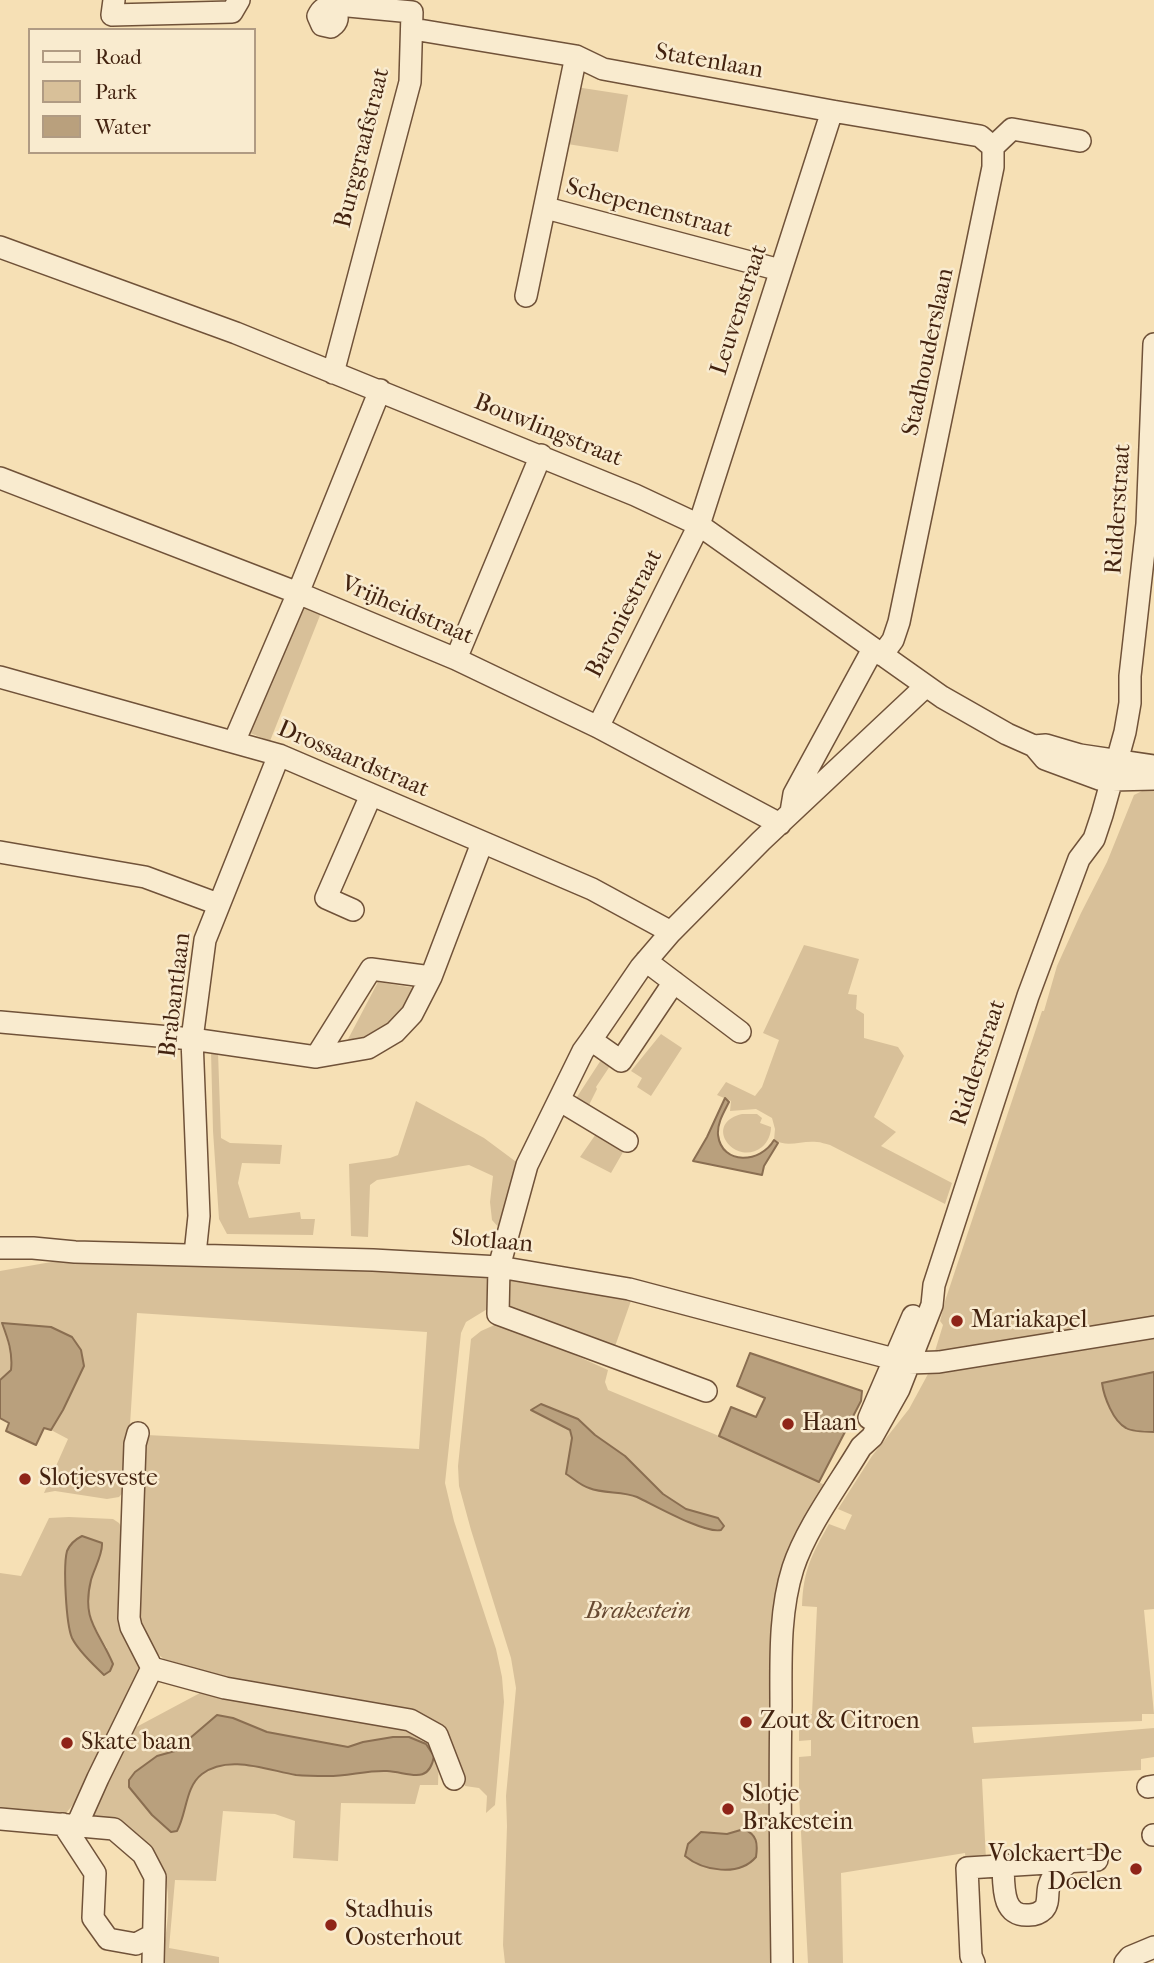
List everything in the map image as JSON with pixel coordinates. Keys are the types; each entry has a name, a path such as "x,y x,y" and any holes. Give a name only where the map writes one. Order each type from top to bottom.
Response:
{"street":[{"path":"114,0 112,15 232,12 239,0"},
{"path":"334,10 338,5 412,12 413,29"},
{"name":"Statenlaan","path":"413,29 576,56 603,69 980,136 993,147"},
{"name":"Burggraafstraat","path":"333,373 410,82 413,29"},
{"name":"Schepenenstraat","path":"526,296 576,56"},
{"name":"Leuvenstraat","path":"699,525 832,111"},
{"path":"993,147 1012,129 1080,141"},
{"name":"Stadhouderslaan","path":"786,818 794,794 877,652 893,640 899,622 993,167 993,147"},
{"name":"Schepenenstraat","path":"546,208 780,271"},
{"name":"Bouwlingstraat","path":"0,247 211,324 380,390 635,495 699,525 942,697 1007,734 1034,746 1045,745 1080,755 1108,770 1154,779"},
{"name":"Ridderstraat","path":"782,1963 780,1774 782,1641 787,1589 794,1565 812,1528 895,1397 901,1361 932,1304 934,1284 1028,996 1079,859 1094,839 1119,701 1130,676 1147,524 1154,344"},
{"path":"234,742 380,390"},
{"path":"456,659 541,455"},
{"name":"Vrijheidstraat","path":"0,478 298,593 456,659 786,818"},
{"name":"Baroniestraat","path":"598,727 699,525"},
{"name":"Drossaardstraat","path":"0,677 279,755 592,890 671,932"},
{"path":"706,1391 498,1314 499,1267 527,1165 583,1051 646,961 671,932 786,818 926,686"},
{"name":"Brabantlaan","path":"195,1254 199,1216 192,1039 205,940 279,755"},
{"name":"Bouwlingstraat","path":"1108,770 1154,766"},
{"path":"353,910 326,898 371,795"},
{"path":"0,1022 192,1039 316,1057 368,1048 395,1032 412,1014 431,977 482,843"},
{"path":"0,852 145,877 218,904"},
{"path":"646,961 740,1032"},
{"path":"316,1057 371,969 431,977"},
{"path":"591,1040 621,1061 674,982"},
{"path":"559,1100 627,1142"},
{"name":"Slotlaan","path":"1,1257 50,1258 75,1252 195,1254 499,1267 629,1289 901,1361 939,1362 1154,1327"},
{"path":"138,1433 134,1458 129,1618 131,1628 152,1668 225,1688 410,1720 437,1735 454,1779"},
{"path":"70,1825 152,1668"},
{"path":"0,1819 114,1829 143,1854 155,1877 152,1963"},
{"path":"70,1825 96,1873 93,1918 107,1939 136,1944 153,1935"},
{"path":"974,1963 971,1956 967,1868 1097,1860"},
{"path":"1034,1863 1034,1871 1044,1880 1048,1889"},
{"path":"1003,1865 1006,1902 1011,1910 1018,1914 1036,1914 1043,1910 1048,1901 1048,1889 1054,1875 1068,1863"}],"green space":[{"path":"576,87 628,95 618,152 561,143"},
{"path":"302,605 321,613 270,741 250,733"},
{"path":"1154,790 1154,1609 1144,1610 1154,1714 1142,1714 1142,1721 972,1727 974,1743 1154,1728 1154,1757 1141,1759 1141,1770 982,1779 986,1860 966,1861 965,1853 841,1873 843,1963 808,1963 799,1757 811,1756 811,1740 799,1741 799,1716 812,1714 817,1607 802,1606 806,1572 829,1524 845,1530 852,1515 838,1509 872,1456 909,1409 928,1374 943,1325 940,1321 946,1298 1057,966 1107,862 1134,795"},
{"path":"804,945 859,959 848,994 857,995 856,1009 864,1014 864,1038 898,1047 904,1056 874,1117 896,1132 881,1146 952,1183 945,1204 830,1145 820,1142 790,1144 774,1140 772,1118 756,1109 730,1111 731,1101 717,1095 726,1082 755,1096 762,1087 779,1040 763,1033"},
{"path":"378,982 421,989 398,1023 370,1038 346,1043"},
{"path":"661,1034 682,1048 651,1096 637,1087 642,1078 631,1071"},
{"path":"211,1051 218,1052 221,1138 230,1143 282,1145 280,1164 242,1163 238,1183 249,1218 300,1212 301,1219 315,1219 313,1235 227,1234 219,1219"},
{"path":"601,1060 610,1066 596,1087 586,1111 573,1103"},
{"path":"416,1101 484,1138 519,1164 500,1229 492,1220 490,1202 493,1176 469,1165 377,1180 370,1185 368,1237 351,1236 349,1164 398,1155"},
{"path":"742,1114 757,1114 762,1118 760,1123 771,1127 766,1143 752,1152 733,1148 723,1134 724,1126 730,1119"},
{"path":"598,1131 626,1147 611,1173 580,1157"},
{"path":"74,1258 492,1268 489,1308 466,1322 461,1333 445,1483 454,1521 496,1649 502,1677 504,1702 495,1805 486,1813 487,1796 479,1788 465,1786 461,1770 442,1733 248,1684 164,1659 147,1646 136,1617 140,1456 147,1435 419,1449 427,1332 137,1313 126,1489 119,1497 107,1499 55,1491 44,1493 68,1439 51,1430 84,1366 51,1327 3,1323 12,1360 11,1370 0,1380 0,1271"},
{"path":"507,1270 633,1295 612,1355 506,1312"},
{"name":"Brakestein","path":"499,1323 608,1370 605,1382 608,1390 719,1436 825,1485 795,1541 775,1963 505,1963 503,1945 506,1796 516,1688 511,1658 459,1486 458,1466 471,1339"},
{"path":"49,1518 113,1519 119,1523 124,1532 141,1672 91,1782 63,1817 0,1812 0,1573 21,1576","holes":["82,1536 102,1543 88,1602 95,1628 107,1648 71,1637 65,1582 65,1561 72,1545"]},
{"path":"200,1693 230,1694 409,1726 431,1739 439,1756 438,1785 420,1785 415,1804 341,1803 338,1861 293,1858 295,1821 275,1814 223,1811 216,1881 175,1880 169,1948 219,1957 219,1963 162,1963 168,1900 167,1885 156,1856 144,1840 128,1827 93,1817 99,1795 127,1732"}],"water":[{"path":"725,1098 729,1102 720,1122 718,1135 727,1152 743,1158 752,1157 768,1148 774,1140 778,1143 764,1166 762,1175 693,1161"},
{"path":"2,1323 51,1327 72,1337 81,1350 84,1366 51,1430 44,1428 36,1445 6,1431 9,1423 0,1418 0,1380 11,1370 10,1346"},
{"path":"750,1353 862,1391 861,1401 819,1482 719,1436 731,1407 756,1417 765,1398 737,1386"},
{"path":"1154,1372 1154,1432 1126,1428 1110,1408 1102,1383"},
{"path":"541,1404 578,1419 625,1456 663,1494 686,1509 718,1518 724,1526 721,1530 704,1528 637,1497 595,1490 580,1484 566,1474 572,1438 570,1430 531,1410"},
{"path":"82,1536 102,1543 91,1580 88,1606 93,1625 113,1664 110,1671 104,1675 75,1643 68,1621 65,1581 67,1551 73,1542"},
{"path":"217,1715 233,1718 267,1732 348,1747 393,1737 409,1737 426,1744 434,1756 428,1771 416,1775 380,1771 304,1776 248,1765 212,1768 196,1779 177,1831 171,1832 152,1815 129,1787 129,1780 135,1772 157,1756 175,1751"},
{"path":"744,1829 754,1837 757,1844 756,1857 749,1863 721,1870 701,1865 685,1856 688,1844 701,1832 727,1834"}],"place":[{"name":"Mariakapel","path":"957,1321"},
{"name":"Haan","path":"788,1424"},
{"name":"Slotjesveste","path":"25,1479"},
{"name":"Zout & Citroen","path":"746,1722"},
{"name":"Skate baan","path":"67,1743"},
{"name":"Slotje Brakestein","path":"728,1809"},
{"name":"Volckaert-De Doelen","path":"1136,1869"},
{"name":"Stadhuis Oosterhout","path":"331,1925"}]}
